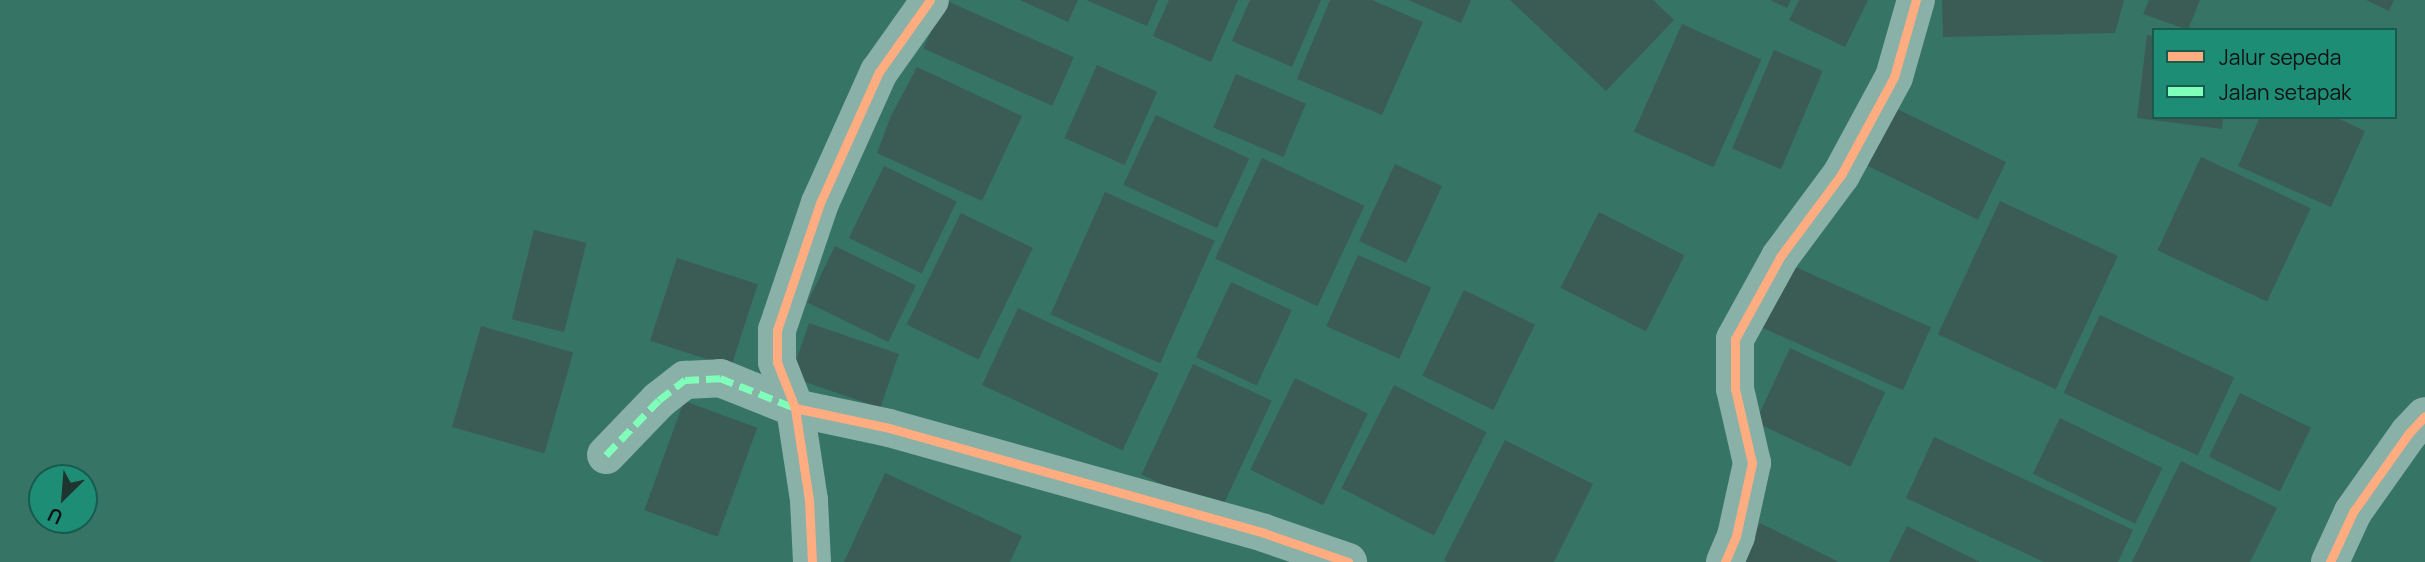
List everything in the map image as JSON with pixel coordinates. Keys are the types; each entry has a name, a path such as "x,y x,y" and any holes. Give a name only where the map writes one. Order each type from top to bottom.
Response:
{"street":[{"path":"812,562 810,499 795,408 777,362 777,330 820,203 879,72 930,0"},
{"path":"1725,562 1736,536 1752,463 1735,389 1735,339 1780,257 1841,175 1894,77 1916,0"},
{"path":"606,455 659,400 685,380 720,378 795,408 889,428 1264,533 1348,562"},
{"path":"2330,562 2353,512 2409,433 2425,416"}],"building":[{"path":"945,0 1074,57 1052,106 923,48"},
{"path":"1020,0 1078,0 1068,22"},
{"path":"1086,0 1158,0 1147,26"},
{"path":"1169,0 1238,0 1211,62 1153,36"},
{"path":"1250,0 1321,0 1292,67 1232,41"},
{"path":"1330,0 1372,0 1423,22 1382,115 1297,79"},
{"path":"1408,0 1471,0 1461,23"},
{"path":"1510,0 1653,0 1674,20 1606,91"},
{"path":"1770,0 1791,0 1787,8"},
{"path":"1799,0 1868,0 1845,47 1789,20"},
{"path":"1942,0 2124,0 2115,33 1943,37"},
{"path":"2149,0 2200,0 2189,28 2143,14"},
{"path":"2366,0 2394,0 2389,11"},
{"path":"1682,24 1761,59 1713,167 1634,132"},
{"path":"2147,35 2152,36 2152,119 2223,119 2222,129 2137,118"},
{"path":"1774,50 1823,71 1781,169 1732,148"},
{"path":"1097,65 1157,92 1125,165 1064,138"},
{"path":"917,67 1022,116 982,201 877,153 891,116"},
{"path":"1236,74 1306,104 1283,157 1213,127"},
{"path":"1891,106 2006,162 1978,220 1863,164"},
{"path":"1156,115 1249,159 1217,228 1123,185"},
{"path":"2259,119 2339,119 2365,131 2331,207 2238,166"},
{"path":"2201,157 2311,208 2267,301 2157,250"},
{"path":"1262,158 1364,206 1318,306 1215,259"},
{"path":"1395,164 1442,186 1406,263 1359,241"},
{"path":"884,166 957,202 922,273 849,238"},
{"path":"1105,192 1215,241 1160,363 1050,314"},
{"path":"2000,201 2118,256 2056,389 1938,334"},
{"path":"1599,212 1685,256 1646,331 1560,288"},
{"path":"961,213 1033,248 979,360 907,324"},
{"path":"534,230 586,243 564,332 512,319"},
{"path":"835,246 916,285 888,342 807,303"},
{"path":"1358,255 1431,288 1399,359 1326,326"},
{"path":"677,258 758,284 731,367 650,341"},
{"path":"1782,261 1931,327 1903,390 1754,324"},
{"path":"1231,282 1292,310 1257,386 1196,357"},
{"path":"1464,290 1535,325 1493,410 1422,375"},
{"path":"1018,308 1158,374 1123,451 982,385"},
{"path":"2100,315 2234,378 2198,455 2064,393"},
{"path":"809,323 899,354 880,408 790,377"},
{"path":"481,326 573,352 544,453 452,427"},
{"path":"1790,348 1885,392 1851,467 1755,422"},
{"path":"1193,364 1272,401 1220,511 1141,475"},
{"path":"1295,378 1368,414 1323,505 1250,470"},
{"path":"1394,385 1487,432 1434,536 1341,488"},
{"path":"2240,393 2311,428 2280,491 2209,457"},
{"path":"684,401 757,428 718,537 644,510"},
{"path":"2060,418 2162,468 2135,524 2033,474"},
{"path":"1934,437 2133,530 2118,562 2044,562 1906,498"},
{"path":"1505,440 1593,484 1554,562 1448,562 1444,560"},
{"path":"2181,461 2277,508 2250,562 2132,562"},
{"path":"885,473 1022,536 1010,562 844,562"},
{"path":"1760,523 1839,562 1741,562"},
{"path":"1907,526 1980,562 1889,562"}],"marked path":[{"path":"606,455 659,400 685,380 720,378 795,408"}],"cycle path":[{"path":"795,408 777,362 777,330 820,203 879,72 930,0"},
{"path":"1725,562 1736,536 1752,463 1735,389 1735,339 1780,257 1841,175 1894,77 1916,0"},
{"path":"812,562 809,500 795,408 889,428 1264,533 1348,562"},
{"path":"2330,562 2353,512 2409,433 2425,416"}]}
